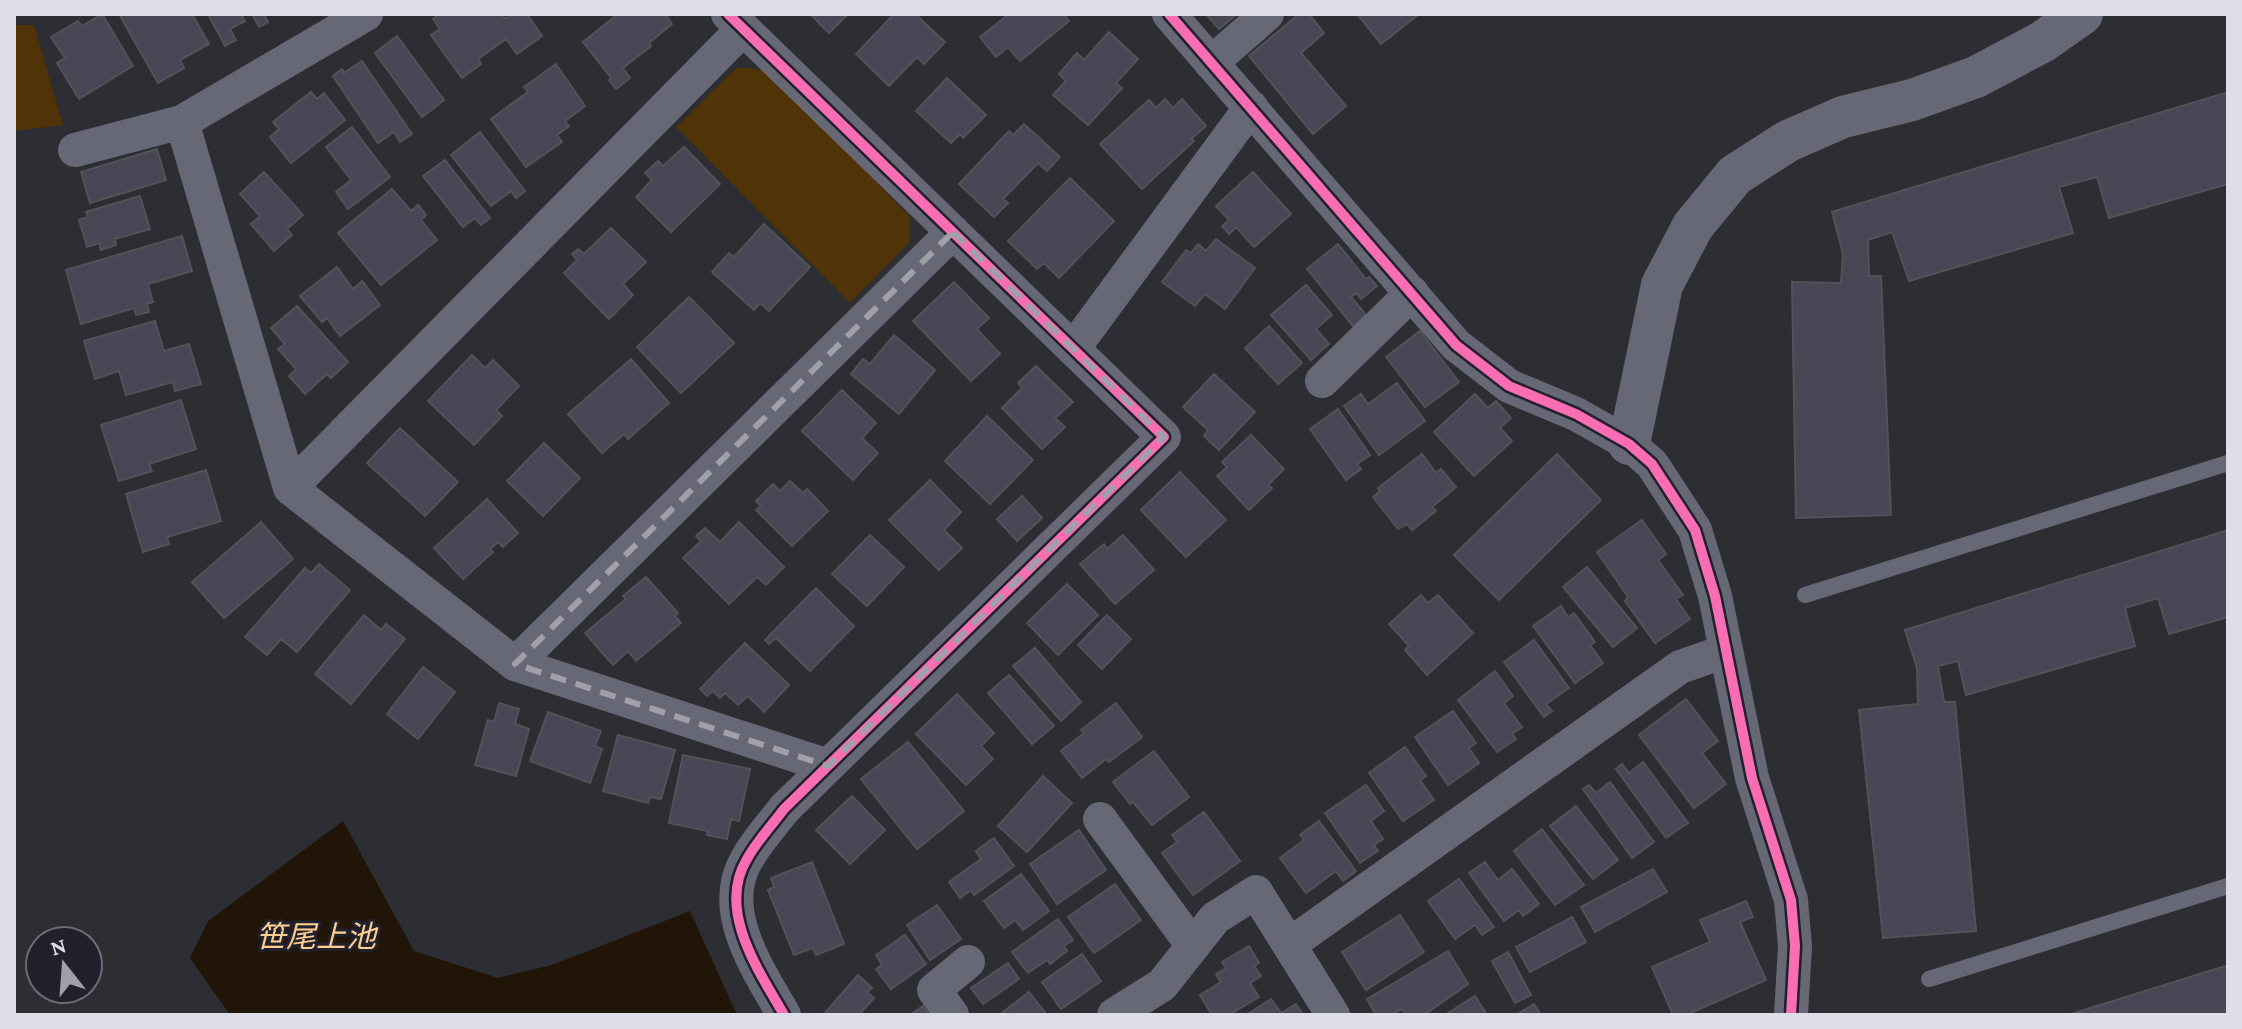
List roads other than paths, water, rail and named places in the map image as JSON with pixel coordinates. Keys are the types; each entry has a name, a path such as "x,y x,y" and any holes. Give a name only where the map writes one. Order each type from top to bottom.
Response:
{"street":[{"path":"75,150 182,122 366,14"},
{"path":"1169,14 1456,345 1509,386 1576,414 1629,444 1652,464 1695,530 1715,596 1752,778 1791,900 1795,946 1791,1015"},
{"path":"1211,63 1267,14"},
{"path":"1629,444 1662,285 1693,226 1735,175 1788,141 1843,117 1912,100 1976,77 2042,42 2082,14"},
{"path":"290,488 736,22 1164,437 784,809 745,861 736,899 747,948 784,1015"},
{"path":"1073,349 1251,107"},
{"path":"182,122 290,488 515,664 828,766"},
{"path":"515,664 953,232"},
{"path":"1322,381 1412,293"},
{"path":"1289,945 1680,667 1726,651"},
{"path":"1100,819 1193,946"},
{"path":"1114,1015 1162,985 1215,918 1256,892 1333,1015"},
{"path":"952,1015 934,990 968,962"}],"lane":[{"path":"1805,595 2228,463"},
{"path":"1929,979 2228,886"}],"water":[{"name":"笹尾上池","path":"343,821 414,951 498,978 552,965 690,911 737,1015 230,1015 190,958 208,921"}]}
